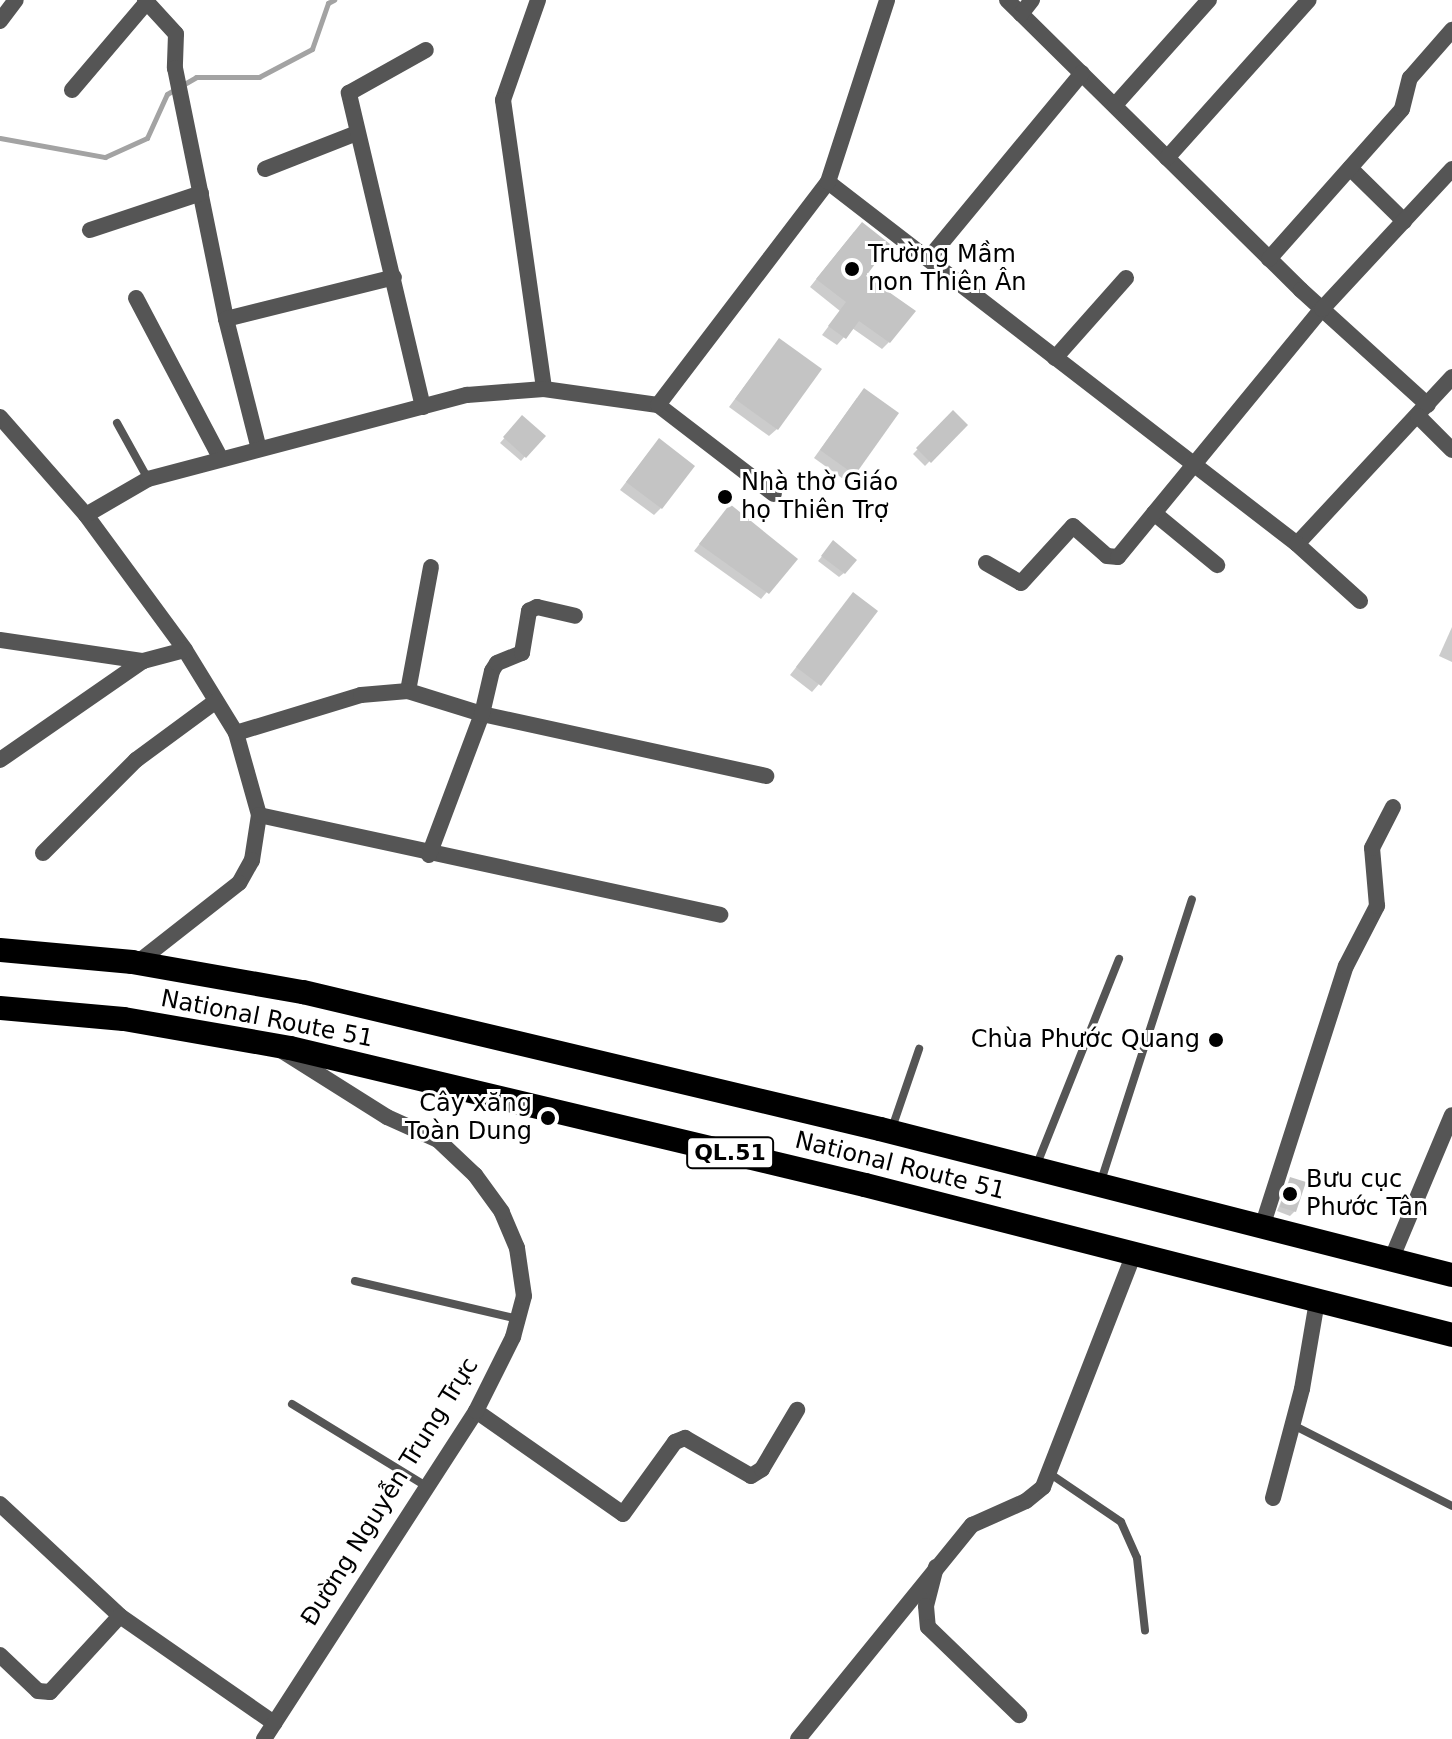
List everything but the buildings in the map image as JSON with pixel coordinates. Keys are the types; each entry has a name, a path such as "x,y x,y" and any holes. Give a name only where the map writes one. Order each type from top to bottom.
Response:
{"highway":[{"name":"National Route 51","path":"0,950 137,963 303,992 891,1132 1452,1275"},
{"name":"National Route 51","path":"0,1008 124,1019 275,1046 1134,1253 1452,1335"}],"street":[{"path":"0,21 16,0"},
{"path":"538,0 503,100 544,389"},
{"path":"658,405 828,182 887,0"},
{"path":"1007,0 1423,411 1452,450"},
{"path":"1021,14 1032,0"},
{"path":"1115,105 1209,0"},
{"path":"1167,158 1309,0"},
{"path":"72,90 146,1 172,24 175,68 226,319 259,449"},
{"path":"1269,259 1402,109 1410,78 1452,30"},
{"path":"423,407 349,93 426,50"},
{"path":"929,258 1082,73"},
{"path":"265,169 357,133"},
{"path":"1350,168 1404,221"},
{"path":"986,563 1021,583 1073,526 1113,559 1322,309 1452,169"},
{"path":"828,182 1192,466 1297,544 1360,601"},
{"path":"90,230 201,193"},
{"path":"226,319 394,277"},
{"path":"1055,358 1126,278"},
{"path":"136,298 220,457"},
{"path":"1297,544 1452,377"},
{"path":"86,515 148,479 220,457 467,395 544,389 658,405 774,494"},
{"path":"0,417 86,515 185,650 236,733 259,815 252,860 239,883 137,963"},
{"path":"1154,513 1217,565"},
{"path":"408,691 431,567"},
{"path":"429,855 482,714 492,671 497,663 522,653 529,611 537,607 575,616"},
{"path":"0,640 143,661"},
{"path":"0,760 143,661 185,650"},
{"path":"236,733 361,695 408,691 482,714 766,776"},
{"path":"43,853 136,760 216,701"},
{"path":"1262,1227 1346,966 1377,906 1372,848 1393,807"},
{"path":"259,815 429,855 720,915"},
{"name":"Đường Nguyễn Trung Trực","path":"264,1739 476,1411 518,1319 524,1296 517,1248 502,1212 475,1175 438,1140 387,1117 275,1046"},
{"path":"1391,1260 1452,1115"},
{"path":"798,1739 936,1565 980,1519 1036,1495 1049,1473 1134,1253"},
{"path":"1273,1498 1293,1425 1317,1301"},
{"path":"476,1411 623,1514 675,1442 685,1438 751,1476 762,1469 797,1410"},
{"path":"0,1504 120,1616 274,1723"},
{"path":"936,1565 926,1606 928,1627 1019,1715"},
{"path":"0,1655 38,1691 50,1692 120,1616"}],"lane":[{"path":"117,423 148,479"},
{"path":"1100,1185 1192,899"},
{"path":"1035,1169 1119,959"},
{"path":"891,1132 919,1049"},
{"path":"355,1281 518,1319"},
{"path":"292,1404 426,1486"},
{"path":"1293,1425 1374,1462 1452,1506"},
{"path":"1049,1473 1121,1522 1137,1558 1145,1631"}],"waterway":[{"path":"0,138 105,157 147,138 167,94 196,77 259,77 312,49 328,3 334,0"}],"place":[{"name":"Trường Mầm non Thiên Ân","path":"852,269"},
{"name":"Nhà thờ Giáo họ Thiên Trợ","path":"725,497"},
{"name":"Chùa Phước Quang","path":"1216,1040"},
{"name":"Cây xăng Toàn Dung","path":"548,1118"},
{"name":"Bưu cục Phước Tân","path":"1290,1194"}]}
